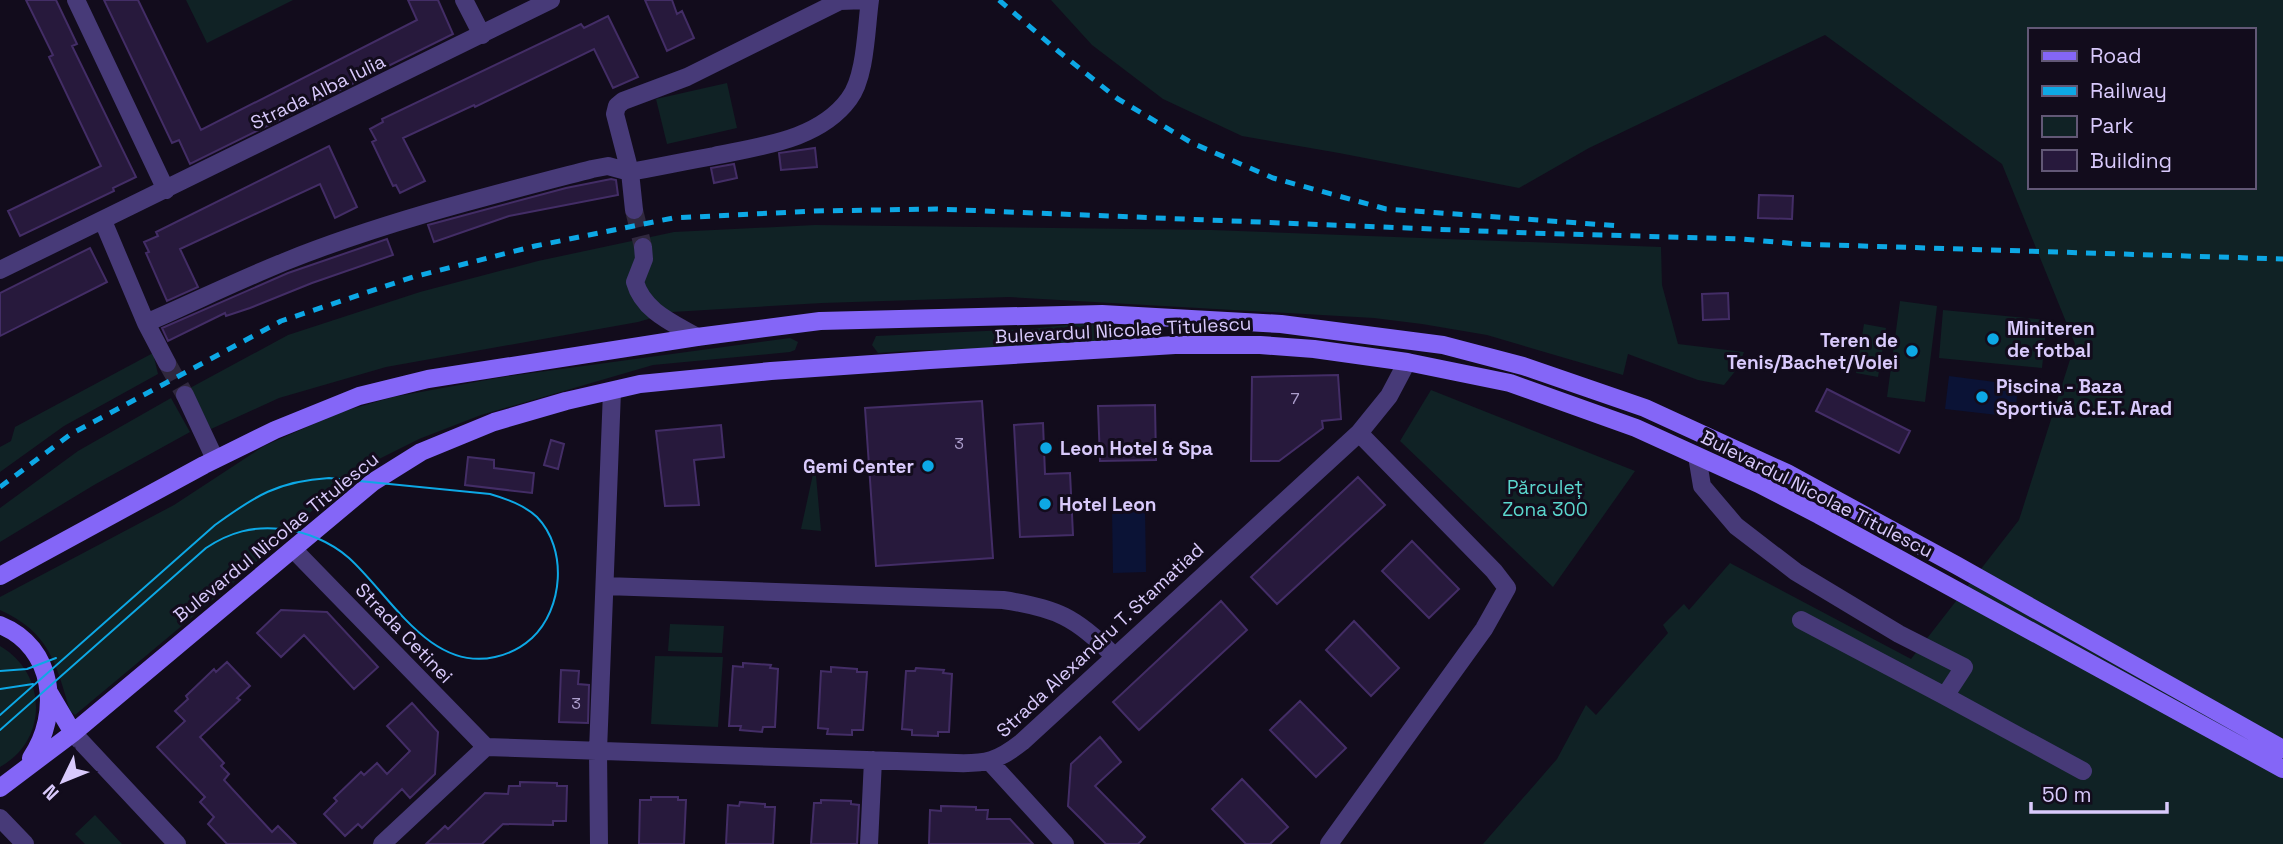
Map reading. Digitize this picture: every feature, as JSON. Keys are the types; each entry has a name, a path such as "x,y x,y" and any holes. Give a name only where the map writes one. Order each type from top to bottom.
{"main road":[{"name":"Bulevardul Nicolae Titulescu","path":"0,576 215,459 331,406 387,388 697,337 820,321 1102,314 1281,324 1443,345 1523,366 1645,408 1787,473 2283,749"},
{"name":"Bulevardul Nicolae Titulescu","path":"8,780 73,733 373,482 421,452 494,422 612,391 662,381 771,371 1175,345 1304,348 1408,362 1510,383 1636,428 1759,484 2283,769"},
{"path":"0,625 14,632 34,650 42,664 48,692 48,721 43,738 8,780"},
{"path":"48,692 73,733"}],"street":[{"path":"76,0 166,190"},
{"path":"464,0 482,35"},
{"name":"Strada Alba Iulia","path":"0,270 551,0"},
{"path":"146,323 284,262 373,230 462,203 592,169 608,166 630,172 774,144 805,133 829,119 850,98 859,76 868,0 840,1 687,78 623,101 617,106 615,114 630,172 634,210"},
{"path":"103,221 146,323 167,363"},
{"path":"643,247 645,259 635,282 643,301 655,312 697,337"},
{"name":"Strada Alexandru T. Stamatiad","path":"486,747 873,761 976,764 990,762 1022,742 1359,433 1389,396 1408,362"},
{"path":"599,844 598,751 612,391"},
{"path":"185,396 215,459"},
{"path":"1329,844 1484,629 1507,588 1494,571 1359,433"},
{"path":"1698,456 1702,486 1736,526 1796,572 1899,634 1964,667 1945,696"},
{"name":"Strada Cetinei","path":"293,549 486,747"},
{"path":"605,586 1003,600 1036,605 1061,613 1077,622 1114,656"},
{"path":"1801,620 2083,771"},
{"path":"73,733 177,844"},
{"path":"382,844 486,747"},
{"path":"869,844 873,761"},
{"path":"990,762 1065,844"},
{"path":"0,818 25,844"}],"green space":[{"path":"186,0 293,0 207,43"},
{"path":"1051,0 2283,0 2283,844 1483,844 1557,759 1586,705 1596,715 1668,633 1663,625 1684,604 1689,610 1730,563 1911,659 2019,520 2075,344 2002,164 1825,35 1589,148 1519,188 1242,136 1163,99 1092,45"},
{"path":"727,83 737,128 667,144 656,99"},
{"path":"815,225 1212,230 1661,247 1662,285 1678,344 1744,352 1737,369 1724,385 1698,380 1628,354 1623,375 1487,335 1374,318 1009,297 822,303 672,312 638,322 386,367 279,398 211,429 190,388 288,335 420,292 538,261 674,232"},
{"name":"Teren de Tenis/Bachet/Volei","path":"1900,301 1937,306 1925,402 1887,397"},
{"name":"Miniteren de fotbal","path":"1943,310 2047,320 2042,368 1939,358"},
{"path":"1074,324 1121,325 1127,331 1122,339 1113,341 993,350 878,353 872,345 876,336 1031,329"},
{"path":"1864,324 1886,328 1878,377 1856,373"},
{"path":"790,338 798,342 795,350 790,352 653,365 481,415 419,439 381,458 337,488 232,584 75,715 70,711 55,664 40,639 30,628 0,610 0,597 174,505 264,446 341,412 393,397 503,377"},
{"path":"153,353 158,374 64,426 0,472 0,447 11,441 15,427"},
{"name":"Părculeț Zona 300","path":"1431,390 1635,471 1553,587 1400,441"},
{"path":"171,398 190,432 94,485 0,542 0,508 78,451"},
{"path":"815,465 821,531 801,529"},
{"path":"670,624 724,626 722,653 668,651"},
{"path":"0,646 16,658 27,672 34,689 36,706 34,724 27,740 16,755 0,767"},
{"path":"655,656 723,657 718,727 651,724"},
{"path":"95,815 122,844 85,844 75,834"}],"water":[{"name":"Piscina - Baza Sportivă C.E.T. Arad","path":"1949,376 2018,385 2015,417 1945,409"},
{"path":"1145,508 1146,572 1113,573 1112,509"}],"building":[{"path":"26,0 56,0 77,44 72,46 136,177 113,188 114,191 20,236 8,211 101,166 49,57 53,55"},
{"path":"104,0 138,0 201,130 417,20 408,0 438,0 453,34 190,164 179,140 172,143"},
{"path":"645,0 672,0 677,14 682,11 694,38 667,51"},
{"path":"608,16 638,77 613,88 594,49 475,107 474,105 403,138 425,181 400,193 396,185 393,186 372,142 376,140 370,129 383,122 382,119 581,24 584,28"},
{"path":"329,146 357,207 335,218 320,184 180,249 198,287 167,301 146,253 149,252 144,242 158,236 156,232"},
{"path":"815,148 817,167 781,170 779,153"},
{"path":"734,164 737,178 714,183 711,168"},
{"path":"616,180 618,195 509,216 434,242 428,225 566,188"},
{"path":"1759,195 1793,196 1792,219 1758,218"},
{"path":"387,239 393,255 250,308 226,316 225,313 168,341 162,328 288,273"},
{"path":"90,248 107,282 0,336 0,293"},
{"path":"1728,293 1729,319 1703,320 1702,294"},
{"path":"1338,375 1341,419 1322,421 1323,428 1279,461 1251,461 1252,377"},
{"path":"1827,389 1910,431 1899,453 1816,411"},
{"name":"Gemi Center","path":"982,401 993,558 876,566 865,408"},
{"path":"1155,405 1156,460 1100,461 1098,406"},
{"name":"Hotel Leon","path":"1043,423 1045,474 1070,473 1073,535 1020,537 1014,425"},
{"path":"721,425 724,457 694,460 699,505 665,506 656,431"},
{"path":"551,440 564,444 558,469 544,465"},
{"path":"468,457 494,460 494,468 534,473 532,493 465,485"},
{"path":"1358,477 1385,505 1277,604 1251,577"},
{"path":"1412,541 1459,589 1429,618 1382,571"},
{"path":"1221,601 1247,630 1139,730 1113,702"},
{"path":"281,610 327,612 378,667 354,689 304,635 281,657 257,633"},
{"path":"1354,621 1399,668 1371,696 1326,650"},
{"path":"227,662 250,686 237,698 240,700 200,737 224,763 221,766 229,774 224,780 272,832 278,826 296,844 227,844 208,824 214,817 200,802 205,797 157,747 185,721 175,711 188,699 186,696 214,669 216,672"},
{"path":"743,663 771,665 770,668 778,669 775,727 763,727 762,732 740,730 741,726 729,726 733,666 743,667"},
{"path":"831,667 867,672 863,730 852,730 852,735 827,734 828,729 818,728 821,671 831,672"},
{"path":"916,668 944,670 943,673 952,674 949,732 938,732 938,736 912,735 912,730 902,729 906,671 915,671"},
{"path":"561,670 579,671 578,684 589,685 588,723 559,722"},
{"path":"1300,701 1346,748 1316,777 1270,730"},
{"path":"412,703 438,732 435,774 410,798 402,789 362,828 358,824 345,836 324,814 337,801 334,798 361,772 364,775 377,763 387,774 410,751 387,726"},
{"path":"1100,737 1121,762 1095,786 1145,837 1138,844 1106,844 1068,806 1071,764"},
{"path":"1242,779 1288,827 1270,844 1246,844 1212,809"},
{"path":"520,782 557,783 557,786 567,786 566,821 553,821 553,825 503,824 482,844 426,844 445,826 448,829 485,793 508,794 509,786 520,786"},
{"path":"651,797 678,797 678,800 686,800 684,844 639,844 640,800 651,800"},
{"path":"821,800 851,801 851,804 859,805 857,844 811,844 814,803 821,803"},
{"path":"740,802 775,807 773,844 726,844 728,805 739,806"},
{"path":"941,806 976,807 976,810 988,810 987,819 1010,819 1033,844 929,844 930,810 941,811"}],"tunnel":[{"path":"634,210 643,247"},
{"path":"167,363 185,395"}],"tram line":[{"path":"0,715 215,525 255,498 281,487 329,478 490,494 515,503 532,513 547,530 554,545 558,579 550,611 542,626 519,648 495,657 472,659 451,653 431,642 396,610 349,558 326,542 299,532 281,529 251,529 233,534 206,548 0,730"},
{"path":"0,671 27,669 56,658"},
{"path":"0,689 33,684"}],"railway":[{"path":"999,0 1118,99 1192,143 1273,178 1386,209 1620,226"},
{"path":"0,487 71,434 281,321 413,277 535,246 673,218 814,211 936,209 1742,239 1798,244 2283,259"}],"place":[{"name":"Miniteren de fotbal","path":"1993,339"},
{"name":"Teren de Tenis/Bachet/Volei","path":"1912,351"},
{"name":"Piscina - Baza Sportivă C.E.T. Arad","path":"1982,397"},
{"name":"Leon Hotel & Spa","path":"1046,448"},
{"name":"Gemi Center","path":"928,466"},
{"name":"Hotel Leon","path":"1045,504"}]}
